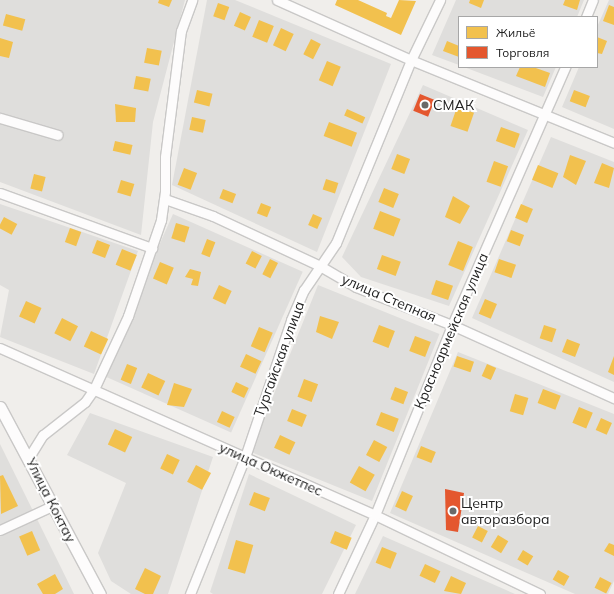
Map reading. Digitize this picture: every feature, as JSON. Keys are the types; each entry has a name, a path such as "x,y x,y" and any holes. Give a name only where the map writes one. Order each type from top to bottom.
{"street":[{"path":"29,458 43,435 85,402 94,389 128,316 152,248 165,199 165,157 181,31 192,0"},
{"path":"277,0 411,60 614,143"},
{"name":"Тургайская улица","path":"191,594 245,457 291,320 304,290 336,243 411,60 440,0"},
{"path":"586,16 593,0"},
{"name":"Красноармейская улица","path":"338,594 375,515 452,325 565,68"},
{"path":"0,118 58,135"},
{"path":"0,193 152,248"},
{"name":"улица Степная","path":"165,199 213,216 320,266 356,287 452,325 614,398"},
{"name":"улица Окжетпес","path":"0,348 375,515 540,594"},
{"name":"Улица Коктау","path":"0,407 29,458 100,594"},
{"path":"0,530 54,505"}],"shaded area":[{"path":"0,0 185,0 153,122 141,235 0,182"},
{"path":"207,0 235,0 391,64 317,252 172,185"},
{"path":"456,0 584,0 577,16 458,16 458,65 432,55"},
{"path":"609,0 614,0 614,129 562,107 579,68 598,68 598,25"},
{"path":"467,68 556,68 543,97"},
{"path":"423,85 528,130 449,306 361,277 342,257"},
{"path":"551,137 614,162 614,382 472,318"},
{"path":"0,204 138,251 94,374 0,337 9,290 0,285"},
{"path":"173,214 303,272 231,433 101,375"},
{"path":"318,285 439,334 372,501 251,452"},
{"path":"458,352 614,414 614,581 608,594 575,594 390,513"},
{"path":"90,413 213,457 168,594 131,594 111,581 98,553 126,483 67,455"},
{"path":"0,444 3,450 74,594 0,594"},
{"path":"249,474 356,525 322,594 213,594 210,592"},
{"path":"383,536 515,594 355,594"}],"building: Жильё":[{"path":"159,0 172,0 169,7 158,3"},
{"path":"337,0 358,0 387,13 386,16 391,18 399,0 416,1 401,35 335,5"},
{"path":"470,0 484,0 481,8 469,3"},
{"path":"565,0 580,0 577,10 563,5"},
{"path":"218,3 229,7 224,20 213,16"},
{"path":"609,5 614,7 614,25 603,21"},
{"path":"240,12 251,17 245,31 234,26"},
{"path":"6,14 25,19 22,31 3,26"},
{"path":"259,20 274,26 267,43 252,37"},
{"path":"281,28 294,34 286,51 273,45"},
{"path":"598,37 607,41 602,54 598,53"},
{"path":"0,38 13,42 9,58 0,56"},
{"path":"311,39 321,44 313,59 303,54"},
{"path":"447,41 458,46 458,57 443,51"},
{"path":"147,48 162,51 159,66 144,63"},
{"path":"327,61 341,67 333,86 319,80"},
{"path":"520,68 536,68 550,73 545,87 516,76"},
{"path":"136,76 151,79 148,92 134,89"},
{"path":"197,90 213,94 209,106 194,103"},
{"path":"574,90 590,96 586,107 570,101"},
{"path":"115,104 136,108 135,122 116,122"},
{"path":"457,107 474,113 468,132 450,126"},
{"path":"347,109 365,117 362,124 344,115"},
{"path":"192,117 206,120 203,133 189,130"},
{"path":"329,122 357,133 352,147 324,136"},
{"path":"501,127 520,134 515,148 496,141"},
{"path":"115,141 133,145 130,155 113,151"},
{"path":"397,154 410,159 404,174 391,169"},
{"path":"570,155 586,161 576,185 563,177"},
{"path":"494,161 508,166 501,187 486,182"},
{"path":"602,163 614,168 609,188 594,183"},
{"path":"538,165 558,173 552,188 532,180"},
{"path":"184,168 197,173 191,190 178,185"},
{"path":"34,174 46,177 42,191 30,189"},
{"path":"326,179 338,183 335,193 323,189"},
{"path":"121,180 134,184 131,197 117,192"},
{"path":"384,188 399,194 393,208 378,202"},
{"path":"223,189 236,194 232,203 219,198"},
{"path":"453,196 470,206 460,224 445,217"},
{"path":"261,203 271,207 267,217 257,213"},
{"path":"521,204 533,209 527,223 515,218"},
{"path":"380,211 401,219 394,237 373,229"},
{"path":"313,214 322,218 317,229 308,225"},
{"path":"4,217 17,224 12,235 0,228 0,225"},
{"path":"176,223 189,227 185,242 171,238"},
{"path":"70,228 81,232 76,246 65,242"},
{"path":"511,230 524,235 520,246 507,241"},
{"path":"207,239 215,242 210,257 201,254"},
{"path":"97,240 110,245 105,258 92,253"},
{"path":"458,241 473,247 463,271 448,265"},
{"path":"122,249 137,255 130,271 116,265"},
{"path":"252,251 262,256 255,268 246,263"},
{"path":"382,255 401,262 396,276 377,269"},
{"path":"270,259 278,263 270,278 262,274"},
{"path":"499,259 516,265 511,278 494,272"},
{"path":"160,262 174,268 167,284 153,279"},
{"path":"190,269 201,272 198,286 191,285 193,279 185,277"},
{"path":"436,280 453,286 448,300 431,294"},
{"path":"219,285 232,291 225,305 213,299"},
{"path":"485,299 497,304 491,319 479,314"},
{"path":"26,301 42,308 35,323 19,317"},
{"path":"320,316 339,322 332,339 316,332"},
{"path":"62,318 78,326 70,341 54,333"},
{"path":"379,325 395,331 388,348 373,342"},
{"path":"544,325 556,329 552,342 540,338"},
{"path":"259,327 273,333 265,352 251,346"},
{"path":"91,331 108,339 101,354 84,346"},
{"path":"415,336 431,342 425,357 409,351"},
{"path":"567,339 580,344 575,357 562,352"},
{"path":"246,354 261,361 255,374 240,367"},
{"path":"457,356 474,362 470,372 453,366"},
{"path":"614,356 614,375 608,372"},
{"path":"127,364 137,368 131,384 121,380"},
{"path":"487,364 496,368 491,380 482,376"},
{"path":"148,373 165,381 158,396 141,388"},
{"path":"304,379 318,384 312,402 298,397"},
{"path":"236,382 249,388 244,398 231,392"},
{"path":"174,383 192,389 184,407 167,405"},
{"path":"395,387 408,392 403,404 390,399"},
{"path":"543,389 561,396 555,410 538,403"},
{"path":"515,394 528,398 523,415 510,411"},
{"path":"579,407 593,413 586,429 572,423"},
{"path":"292,409 307,415 302,427 287,421"},
{"path":"222,411 235,417 230,428 217,422"},
{"path":"381,412 399,419 394,432 376,425"},
{"path":"601,418 612,423 607,435 596,430"},
{"path":"115,429 132,437 125,452 108,444"},
{"path":"280,435 295,442 289,455 274,448"},
{"path":"374,440 387,447 379,462 366,455"},
{"path":"421,446 436,452 431,463 417,457"},
{"path":"167,454 180,460 173,474 160,469"},
{"path":"196,465 211,473 202,490 187,482"},
{"path":"359,466 375,475 366,491 350,483"},
{"path":"3,475 18,506 1,514 0,476"},
{"path":"402,491 413,496 406,511 395,507"},
{"path":"254,492 270,498 265,511 249,505"},
{"path":"478,526 488,531 482,543 472,538"},
{"path":"32,531 40,550 27,556 19,536"},
{"path":"335,531 352,538 347,550 330,543"},
{"path":"498,535 508,541 501,553 491,547"},
{"path":"236,540 253,545 245,574 228,569"},
{"path":"609,543 614,545 614,556 604,551"},
{"path":"382,547 397,553 390,569 376,563"},
{"path":"523,550 533,556 528,566 517,559"},
{"path":"425,564 440,571 435,583 420,576"},
{"path":"145,568 161,576 153,594 145,594 135,589"},
{"path":"558,570 569,576 564,586 553,580"},
{"path":"55,574 63,589 55,594 43,594 37,584"},
{"path":"451,576 466,583 461,594 444,591"},
{"path":"600,577 612,583 606,594 595,588"}],"building: Торговля":[{"name":"СМАК","path":"420,94 435,100 428,117 413,111"},
{"name":"Центр авторазбора","path":"445,489 464,493 458,532 446,530"}],"place":[{"name":"СМАК","path":"425,105"},
{"name":"Центр авторазбора","path":"453,511"}]}
